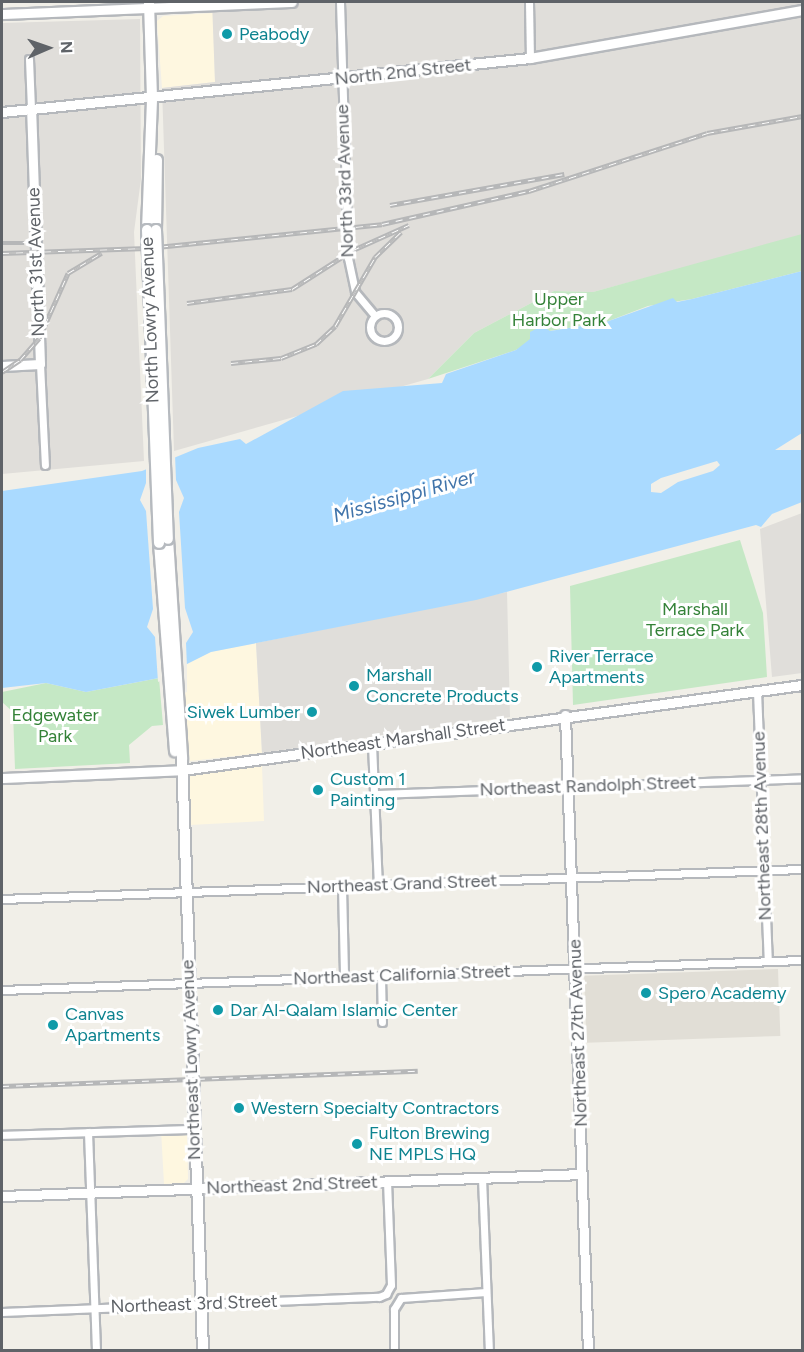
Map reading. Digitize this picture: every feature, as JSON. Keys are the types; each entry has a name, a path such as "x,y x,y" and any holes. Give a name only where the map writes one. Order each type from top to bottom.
{"main road":[{"name":"North Lowry Avenue","path":"149,5 152,98 151,230 164,541"},
{"name":"Northeast Lowry Avenue","path":"164,541 174,693 182,770 203,1350"}],"street":[{"path":"2,14 149,5 292,2"},
{"name":"North 33rd Avenue","path":"340,2 348,258 355,292 375,316"},
{"path":"529,2 530,58"},
{"name":"North 2nd Street","path":"2,112 530,58 802,10"},
{"name":"North 31st Avenue","path":"29,59 45,465"},
{"path":"387,313 394,318 396,331 391,338 374,337 370,328 375,316 387,313"},
{"path":"2,366 40,364"},
{"name":"Northeast Marshall Street","path":"2,778 182,770 565,715 802,685"},
{"name":"Northeast 28th Avenue","path":"757,691 768,961"},
{"name":"Northeast 27th Avenue","path":"565,715 573,878 588,1350"},
{"path":"372,744 378,885"},
{"name":"Northeast Randolph Street","path":"374,794 802,778"},
{"name":"Northeast Grand Street","path":"2,899 802,869"},
{"path":"342,886 344,977"},
{"name":"Northeast California Street","path":"2,990 802,960"},
{"path":"381,976 382,1022"},
{"path":"2,1135 194,1129"},
{"path":"88,1132 96,1350"},
{"name":"Northeast 2nd Street","path":"2,1196 582,1174"},
{"path":"482,1178 489,1350"},
{"name":"Northeast 3rd Street","path":"2,1312 201,1305 386,1294 391,1285 387,1182"},
{"path":"394,1350 393,1316 397,1302 407,1296 486,1292"}],"shaded area":[{"path":"212,2 802,2 802,236 593,292 554,291 474,333 428,379 174,451 162,88 215,82"},
{"path":"213,13 215,82 162,88 157,21 163,16"},
{"path":"140,19 141,179 134,232 144,461 2,474 2,23"},
{"path":"802,513 802,673 772,677 760,529"},
{"path":"507,592 510,717 262,753 256,643"},
{"path":"256,643 262,753 190,761 182,694 187,692 187,664 210,652"},
{"path":"262,766 264,821 190,825 189,776"},
{"path":"778,969 780,1036 586,1043 584,976"},
{"path":"187,1129 188,1179 184,1183 164,1184 161,1130"}],"green space":[{"name":"Upper Harbor Park","path":"802,234 802,271 692,299 648,306 606,322 549,331 516,350 428,379 474,333 554,291 593,292"},
{"name":"Marshall Terrace Park","path":"740,540 763,613 767,677 573,705 570,586"},
{"name":"Edgewater Park","path":"159,678 163,725 152,726 129,745 130,763 15,769 13,712 2,702 2,692 46,683 86,692"}],"water":[{"name":"Mississippi River","path":"802,271 802,433 775,450 802,450 802,502 772,514 761,527 756,525 476,600 211,652 159,678 86,692 46,683 2,688 2,491 142,471 198,448 240,439 246,444 343,391 442,383 446,374 516,350 530,339 530,332 542,326 550,331 606,322 673,298 677,302","holes":["717,461 720,465 713,471 678,482 661,493 651,492 651,484 661,478"]}],"pier":[{"path":"175,454 176,480 184,498 179,512 185,608 193,632 186,643 187,667 158,682 155,637 147,627 153,609 146,511 140,500 146,483 146,467"}],"railway":[{"path":"2,253 147,248 382,224 529,191 707,133 802,116"},
{"path":"390,205 564,174"},
{"path":"187,303 292,289 353,250 409,225"},
{"path":"231,363 281,358 316,344 335,326 375,257 401,232"},
{"path":"2,243 24,243"},
{"path":"2,372 20,360 39,338 68,273 101,253"},
{"path":"2,1086 418,1071"}],"place":[{"name":"Peabody","path":"227,34"},
{"name":"River Terrace Apartments","path":"537,667"},
{"name":"Marshall Concrete Products","path":"354,686"},
{"name":"Siwek Lumber","path":"312,712"},
{"name":"Custom 1 Painting","path":"318,790"},
{"name":"Spero Academy","path":"646,993"},
{"name":"Dar Al-Qalam Islamic Center","path":"218,1010"},
{"name":"Canvas Apartments","path":"53,1025"},
{"name":"Western Specialty Contractors","path":"239,1108"},
{"name":"Fulton Brewing NE MPLS HQ","path":"357,1144"}]}
